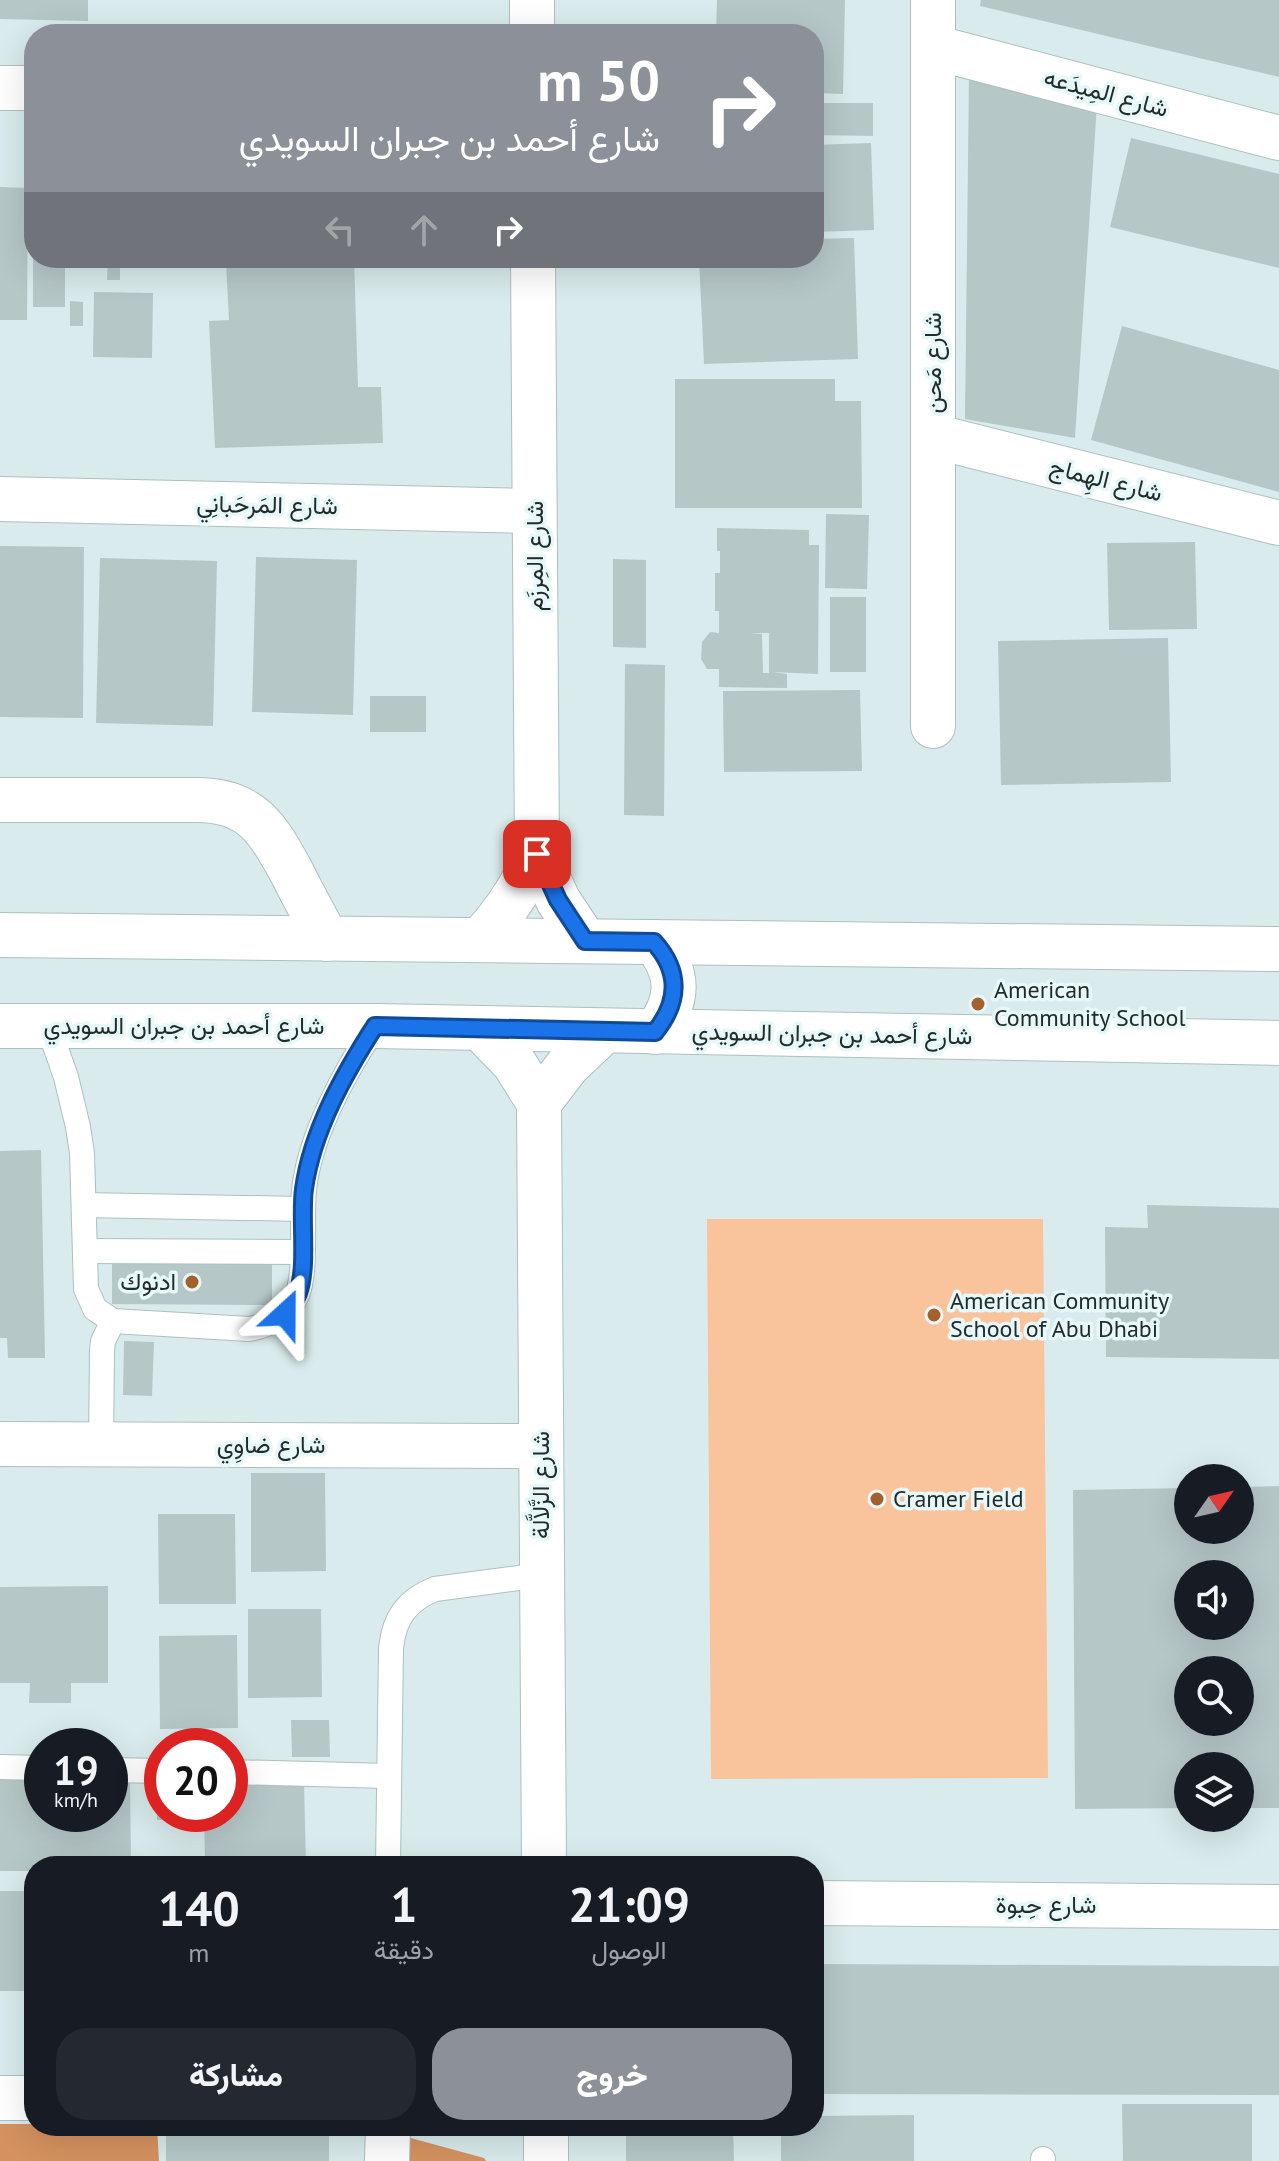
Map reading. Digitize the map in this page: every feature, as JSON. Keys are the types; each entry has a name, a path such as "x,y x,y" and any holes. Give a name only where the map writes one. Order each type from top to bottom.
{"street":[{"path":"532,0 532,24"},
{"name":"شارع مَحن","path":"933,0 933,726"},
{"name":"شارع المِيدَعه","path":"933,47 1279,138"},
{"path":"0,88 24,88"},
{"name":"شارع المِرزَم","path":"533,268 537,854 558,900 585,941"},
{"name":"شارع الهِماج","path":"933,436 1279,523"},
{"name":"شارع المَرحَبانِي","path":"0,499 534,511"},
{"path":"0,800 213,800 229,803 245,810 270,833 327,939"},
{"name":"شارع المِرزَم","path":"480,940 513,900 537,854"},
{"path":"0,935 1279,949"},
{"path":"654,942 665,955 674,987 666,1019 655,1032"},
{"name":"شارع أحمد بن جبران السويدي","path":"0,1026 375,1026 1279,1043"},
{"path":"480,1028 514,1063 539,1103 568,1065 604,1031"},
{"name":"شارع الزَّلاَّلة","path":"539,1103 544,1856"},
{"name":"شارع ضاوِي","path":"0,1444 541,1446"},
{"name":"شارع حِبوة","path":"824,1903 1279,1907"},
{"path":"0,2098 24,2098"},
{"path":"387,2161 388,2136"},
{"path":"546,2136 546,2161"}],"lane":[{"path":"48,1026 66,1077 82,1153 86,1289 89,1300 95,1309 113,1321 249,1329 262,1327 285,1314 298,1291 304,1188 313,1152 340,1083 375,1026"},
{"path":"84,1205 303,1209"},
{"path":"85,1251 302,1252"},
{"path":"101,1445 102,1351 103,1341 113,1321"},
{"path":"388,1856 393,1633 398,1618 407,1605 435,1589 542,1575"},
{"path":"0,1767 24,1768"},
{"path":"248,1772 389,1776"}],"shaded area":[{"name":"Cramer Field","path":"707,1219 1043,1219 1048,1778 711,1779"},
{"path":"0,2124 24,2124 24,2136 158,2136 159,2161 0,2161"},
{"path":"407,2137 484,2158 486,2161 407,2161"}],"building":[{"path":"0,0 88,0 88,21 0,19"},
{"path":"717,0 845,0 843,94 824,93 824,24 716,24"},
{"path":"981,0 1279,0 1279,77 980,6"},
{"path":"969,75 1097,104 1075,438 965,419"},
{"path":"824,103 873,103 873,136 824,135"},
{"path":"1131,138 1279,174 1279,268 1110,227"},
{"path":"871,143 874,230 824,232 824,145"},
{"path":"0,187 24,188 27,320 0,320"},
{"path":"854,238 858,359 704,364 699,268 824,268 824,239"},
{"path":"33,268 65,268 65,307 33,307"},
{"path":"108,268 120,268 120,280 107,280"},
{"path":"226,268 354,268 358,387 381,387 383,443 215,448 209,321 229,320"},
{"path":"94,292 153,293 152,358 93,357"},
{"path":"70,301 83,302 83,326 70,326"},
{"path":"1122,326 1279,370 1279,492 1091,440"},
{"path":"675,379 835,379 835,401 861,401 862,508 675,508"},
{"path":"826,514 869,515 867,589 825,588"},
{"path":"717,528 809,530 809,545 819,545 818,674 772,672 787,674 787,688 719,687 719,669 707,669 701,659 702,642 710,632 719,633 719,611 715,611 715,573 720,573 720,551 717,551","holes":["750,633 769,633 769,673 763,673 762,634"]},
{"path":"1195,542 1197,629 1109,630 1107,543"},
{"path":"0,546 84,547 83,718 0,717"},
{"path":"256,557 357,560 353,715 252,712"},
{"path":"100,558 217,561 213,726 96,723"},
{"path":"613,559 646,560 646,648 613,647"},
{"path":"830,597 866,597 866,672 830,672"},
{"path":"1168,638 1171,782 1001,785 998,641"},
{"path":"625,664 665,665 664,816 624,815"},
{"path":"860,690 862,771 724,772 723,691"},
{"path":"370,696 426,696 426,732 370,732"},
{"path":"41,1150 45,1358 8,1358 7,1338 0,1338 0,1151"},
{"path":"1147,1205 1279,1208 1279,1359 1106,1357 1105,1227 1148,1228"},
{"name":"ادنوك","path":"112,1258 272,1259 272,1305 112,1304"},
{"path":"124,1341 154,1342 152,1396 123,1395"},
{"path":"251,1473 325,1473 326,1571 251,1572"},
{"path":"1279,1486 1279,1808 1254,1808 1254,1752 1174,1752 1174,1808 1075,1809 1073,1490 1174,1488 1174,1544 1254,1544 1254,1487"},
{"path":"158,1514 235,1514 236,1604 159,1604"},
{"path":"108,1586 108,1683 71,1683 71,1703 29,1703 30,1683 0,1683 0,1587"},
{"path":"248,1609 321,1609 322,1697 248,1698"},
{"path":"237,1635 238,1728 160,1728 159,1636"},
{"path":"291,1720 329,1720 330,1757 292,1757"},
{"path":"0,1778 24,1778 24,1832 128,1832 130,1778 131,1856 24,1856 24,1871 0,1871"},
{"path":"304,1783 306,1856 205,1856 204,1832 248,1832 248,1784"},
{"path":"0,1891 24,1891 24,1991 0,1991"},
{"path":"824,1964 1279,1966 1279,2095 824,2094"},
{"path":"1122,2104 1252,2104 1252,2161 1123,2161"},
{"path":"914,2115 914,2161 781,2161 781,2136 824,2136 824,2116"},
{"path":"166,2136 329,2136 329,2161 166,2161"},
{"path":"626,2136 733,2136 734,2161 626,2161"}],"place":[{"name":"American Community School","path":"978,1004"},
{"name":"ادنوك","path":"192,1282"},
{"name":"American Community School of Abu Dhabi","path":"934,1315"},
{"name":"Cramer Field","path":"877,1499"}],"route":[{"path":"285,1314 301,1279 304,1188 313,1152 340,1083 375,1026 655,1032 666,1019 674,987 665,955 654,942 585,941 558,900 537,854"}]}
